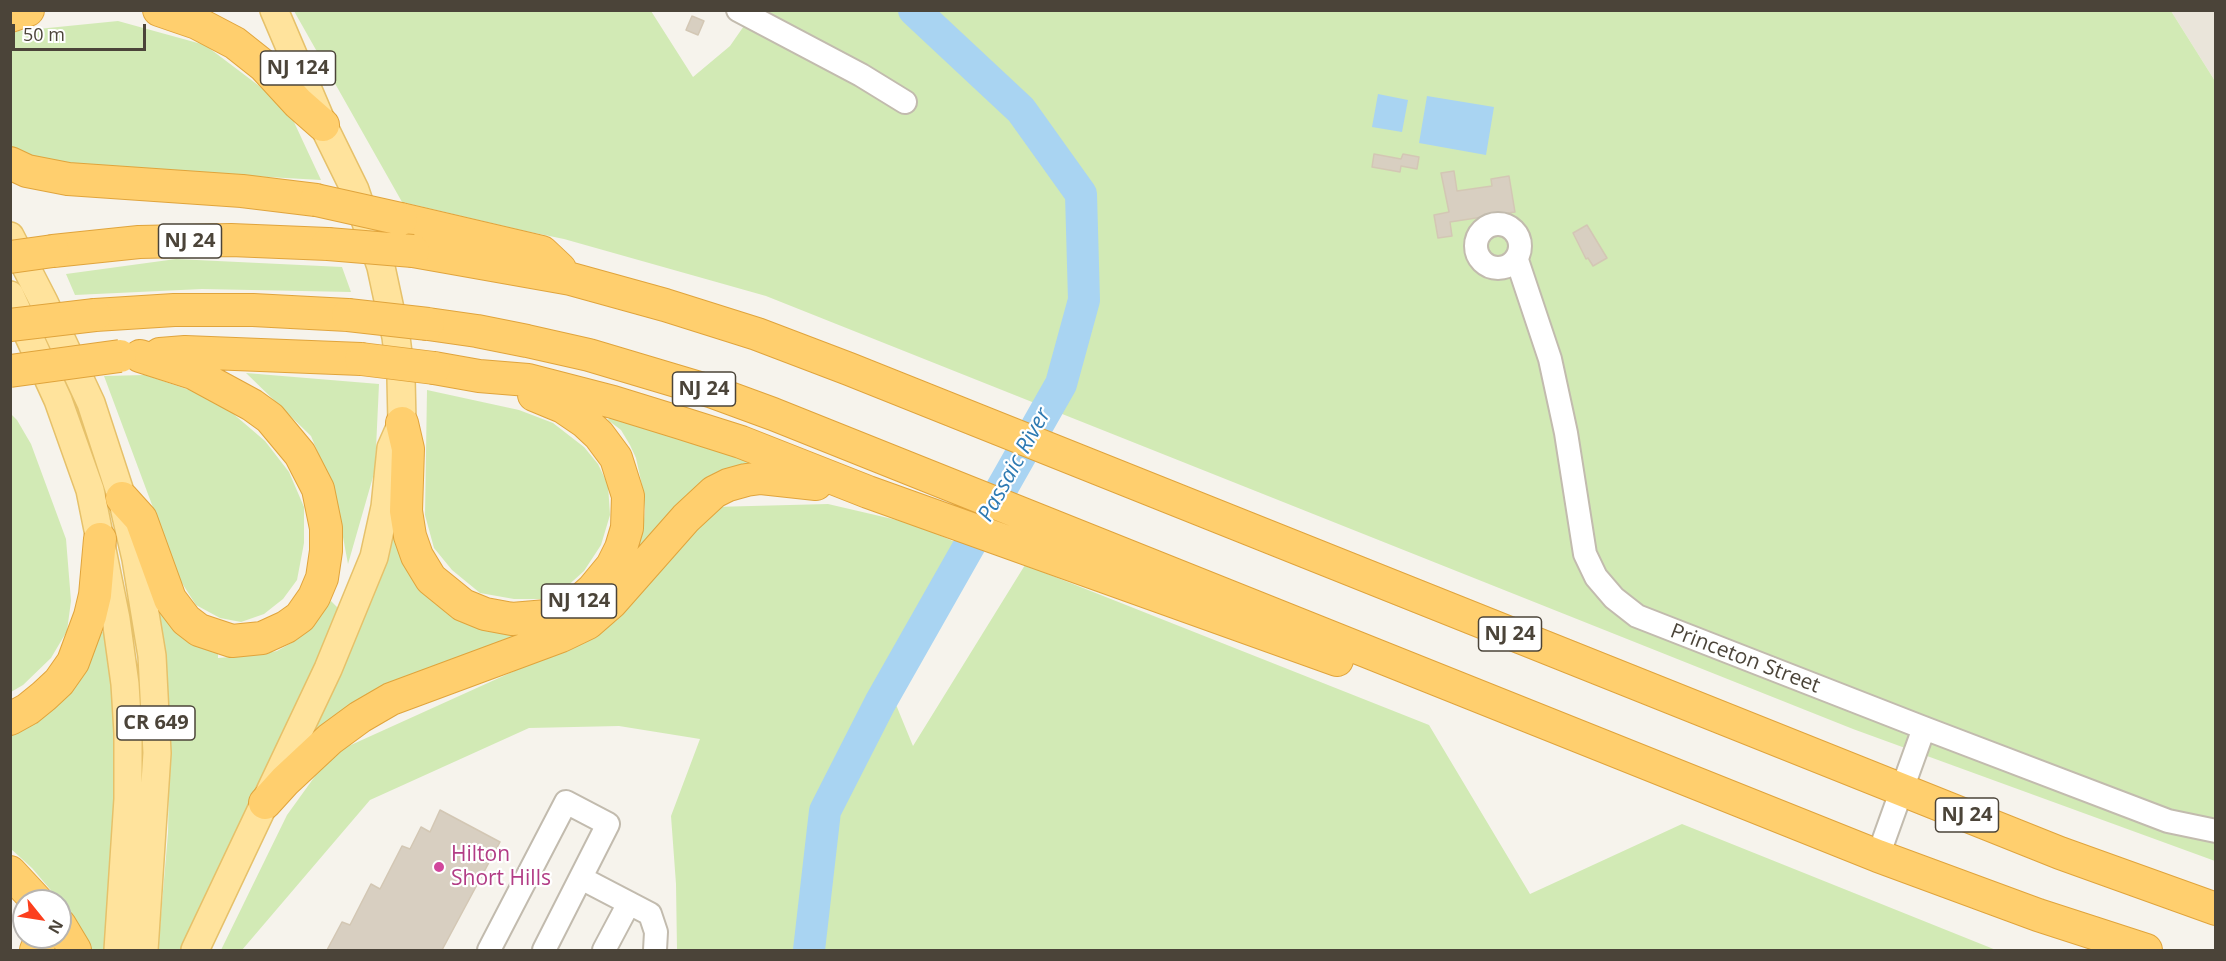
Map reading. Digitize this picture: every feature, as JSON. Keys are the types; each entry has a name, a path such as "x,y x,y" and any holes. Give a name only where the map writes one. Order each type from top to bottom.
{"highway":[{"path":"10,16 28,10"},
{"path":"159,10 197,23 235,43 264,66 298,104 323,125"},
{"path":"10,163 27,171 68,179 242,191 316,200 542,252 571,279"},
{"name":"NJ 24","path":"10,257 53,250 139,242 231,240 328,244 413,251 571,279 665,305 758,334 2060,853 2216,909"},
{"name":"NJ 24","path":"10,325 94,315 208,310 348,315 477,331 589,355 713,392 969,493 1030,533 1406,667 1878,856 2038,915 2146,951"},
{"name":"NJ 124","path":"10,371 130,356 185,352 314,355 434,368 479,376 563,407 599,435 618,464 628,496 625,538 612,566 582,599 547,616 505,618 485,614 463,605 431,579 417,556 410,536 406,511 408,449 402,423"},
{"path":"122,498 141,519 170,599 186,620 199,630 232,641 262,638 286,627 300,617 314,597 322,578 327,551 326,528 318,489 300,454 270,418 252,405 194,373 130,356"},
{"path":"479,376 528,380 613,402 741,442 868,492 956,523 1030,533"},
{"path":"266,803 285,781 330,739 360,717 383,704 469,669 561,636 588,623 611,603 693,511 714,492 746,480 776,479 868,492"},
{"path":"10,719 28,709 44,696 59,682 73,662 90,616 95,595 100,539"},
{"path":"10,872 26,889"}],"main road":[{"name":"NJ 124","path":"274,10 323,125 355,190 381,267 396,337 402,423"},
{"name":"CR 649","path":"10,236 44,302 90,403 122,498 147,617 156,721 156,785 144,951"},
{"name":"CR 649","path":"10,295 58,400 75,444 90,490 116,619 125,684 128,733 128,799 118,951"},
{"path":"195,951 328,669 374,557 385,507 391,448 402,423"}],"street":[{"path":"738,10 861,75 905,102"},
{"name":"Princeton Street","path":"1516,260 1550,359 1566,433 1585,554 1596,577 1608,591 1637,616 2168,821 2216,831"},
{"path":"1878,856 1924,728"},
{"path":"489,951 566,802 608,825 544,951"},
{"path":"581,878 650,914 656,932 655,951"},
{"path":"604,951 629,903"}],"shaded area":[{"path":"2171,11 2215,11 2215,81"}],"green space":[{"path":"755,10 2171,11 2215,81 2215,861 1853,729 766,296 564,239 402,202 294,11 651,11 693,77 730,46"},
{"path":"118,21 205,45 287,107 321,180 71,166 20,156 11,147 10,35 18,31"},
{"path":"176,259 342,267 351,292 202,289 75,295 66,274"},
{"path":"246,373 379,384 375,470 348,564 335,494 311,436"},
{"path":"145,375 216,399 265,441 289,472 304,507 304,543 297,580 283,599 264,614 241,622 220,618 196,605 180,580 104,376"},
{"path":"427,390 519,410 553,423 584,447 598,464 608,485 610,515 601,545 584,571 553,599 514,599 480,593 452,570 434,548 425,515"},
{"path":"11,414 31,444 66,539 71,601 67,631 51,658 23,685 11,692"},
{"path":"610,416 761,465 631,559 643,532 645,509 643,490 636,458 621,430 608,420"},
{"path":"828,504 914,524 955,542 885,678 913,746 1025,565 1429,725 1530,894 1682,824 1996,950 677,950 676,884 671,816 700,739 619,726 529,728 370,800 242,950 221,950 287,815 331,754 596,634 616,621 651,576 713,507"},
{"path":"393,527 403,554 520,632 518,639 314,733"},
{"path":"156,601 218,651 218,658 277,651 309,629 331,601 342,612 181,950 158,950 168,833 169,781 168,727"},
{"path":"100,632 106,632 112,663 116,757 115,832 105,950 85,950 72,925 72,889 50,889 32,868 11,849 10,731"}],"water":[{"path":"1378,94 1408,100 1402,132 1372,127"},
{"path":"1427,96 1494,107 1486,155 1419,143"}],"building":[{"path":"692,16 704,21 698,35 686,30"},
{"path":"1374,154 1401,159 1403,154 1419,157 1417,169 1401,166 1400,172 1372,167"},
{"path":"1454,171 1457,191 1492,186 1491,179 1509,176 1515,212 1450,222 1452,236 1438,238 1434,215 1449,212 1441,173"},
{"path":"1587,225 1607,258 1593,266 1588,258 1586,259 1573,233"},
{"name":"Hilton Short Hills","path":"440,810 500,842 442,950 327,950 342,922 350,925 371,884 380,889 402,846 410,849 421,827 430,832"}],"waterway":[{"name":"Passaic River","path":"809,950 825,811 880,703 1061,384 1084,300 1081,194 1021,110 914,10"}],"place":[{"name":"Hilton Short Hills","path":"439,867"}]}
